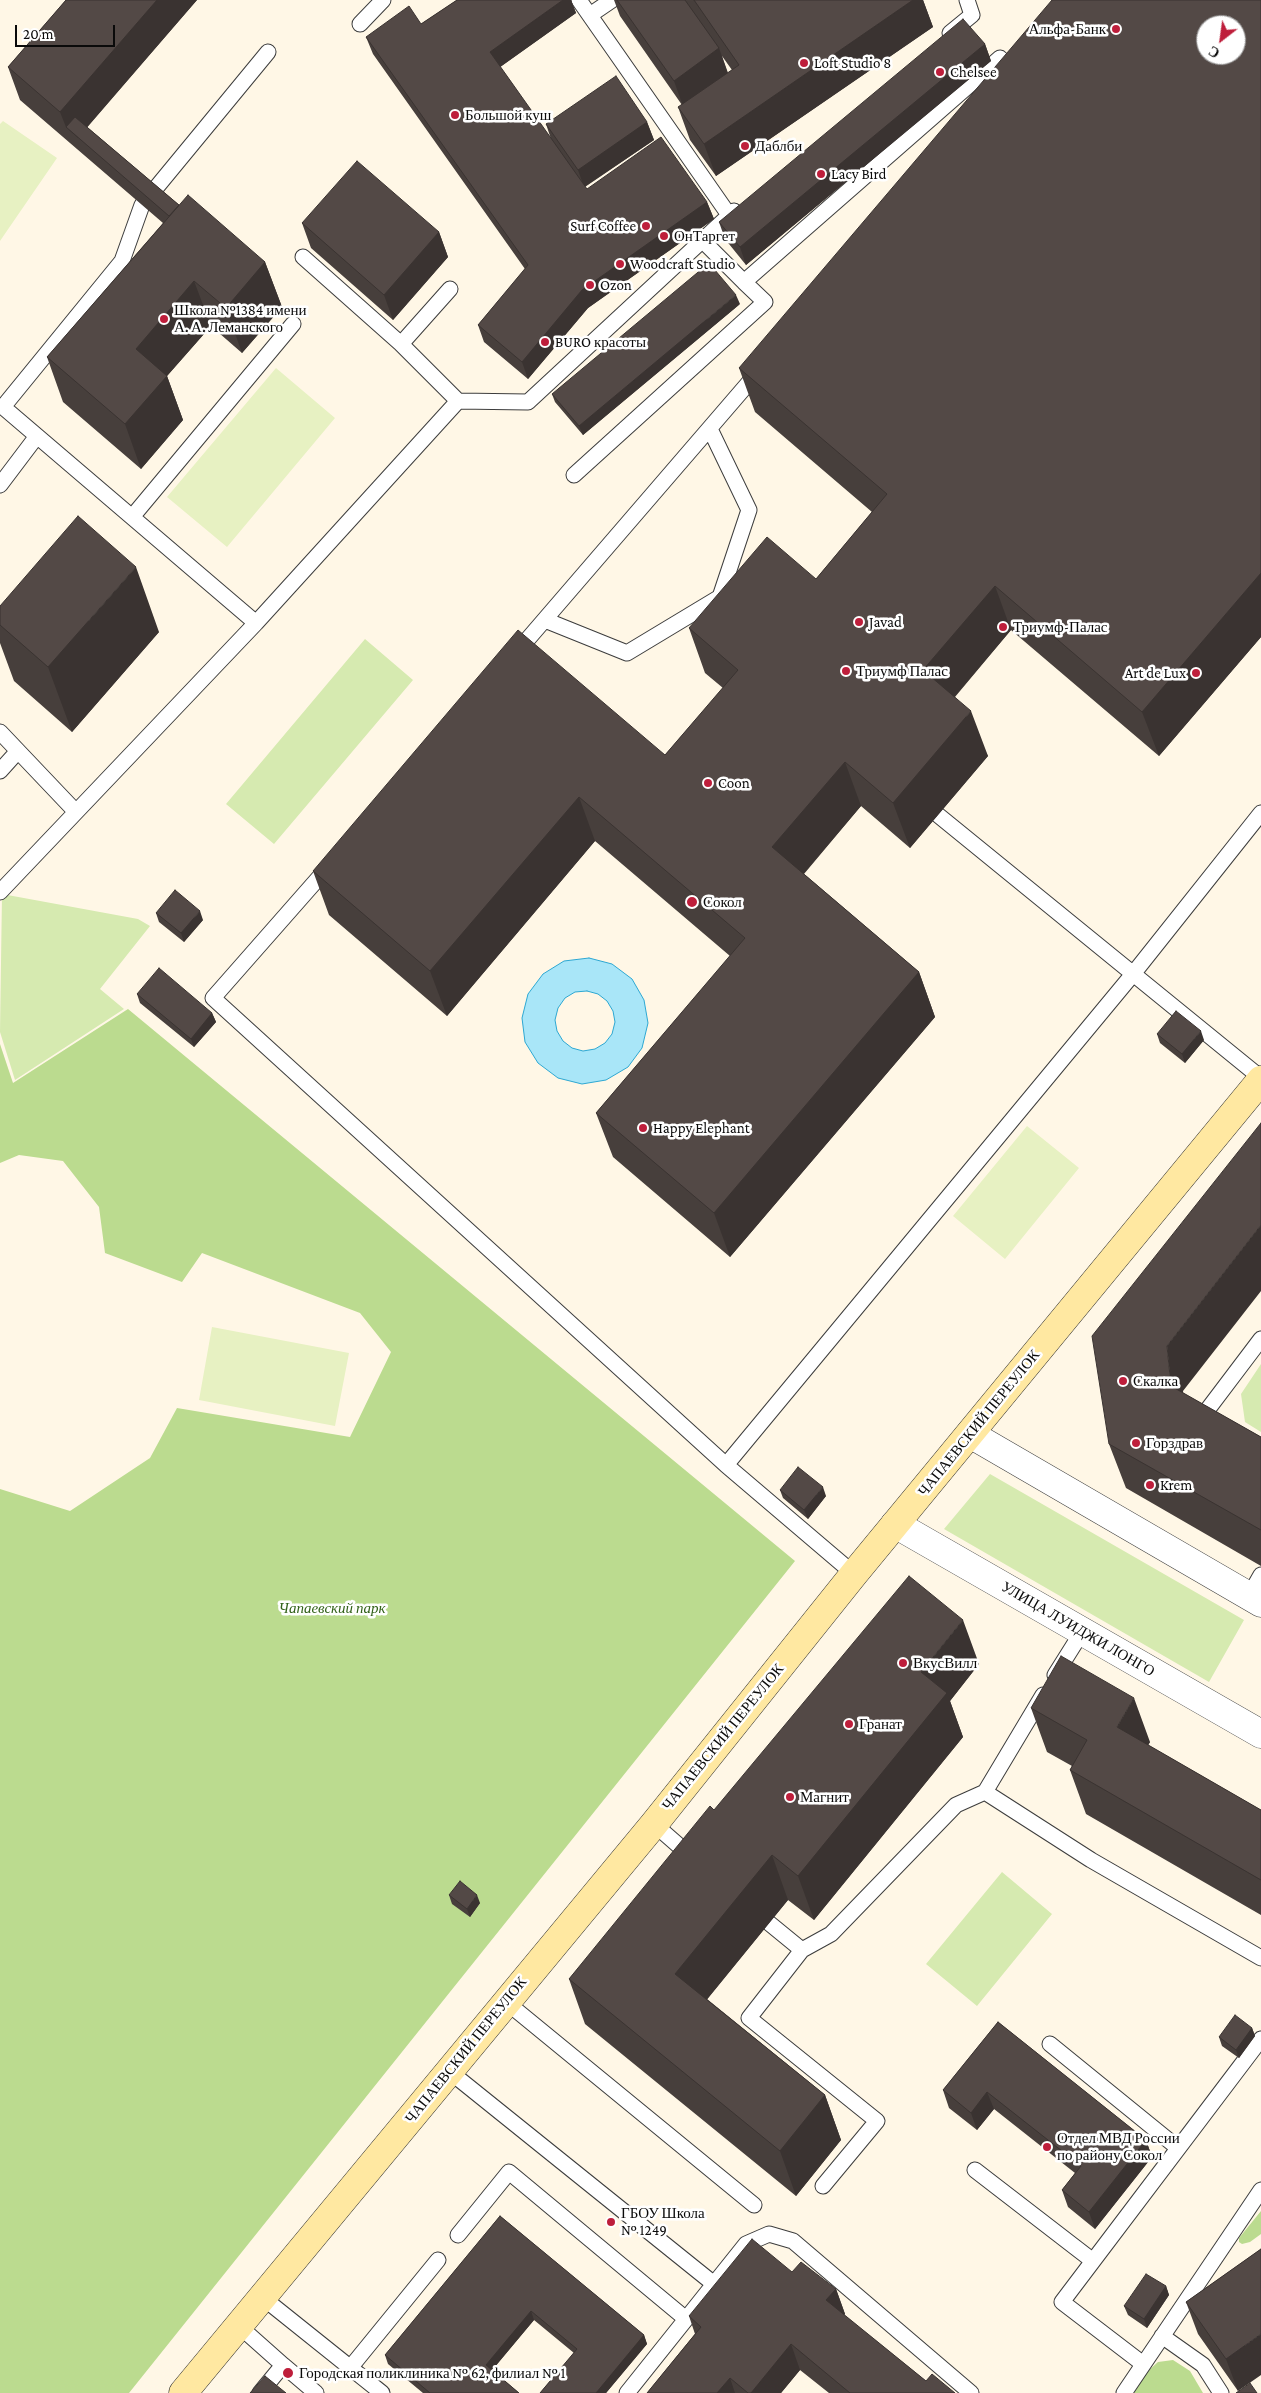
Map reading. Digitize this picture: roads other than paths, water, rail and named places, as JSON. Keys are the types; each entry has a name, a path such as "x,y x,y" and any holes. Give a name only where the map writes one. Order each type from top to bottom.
{"street":[{"name":"ЧАПАЕВСКИЙ ПЕРЕУЛОК","path":"183,2393 505,2001 654,1824 854,1574 1261,1079"},
{"path":"970,1434 1257,1592"},
{"name":"УЛИЦА ЛУИДЖИ ЛОНГО","path":"895,1524 1261,1734"}],"lane":[{"path":"360,24 384,0"},
{"path":"579,0 729,215"},
{"path":"590,15 612,0"},
{"path":"940,41 972,15 967,0"},
{"path":"256,623 3,407 122,260 147,199 268,52"},
{"path":"744,282 1000,58"},
{"path":"658,146 688,124"},
{"path":"303,257 401,344 458,401 528,402 744,203"},
{"path":"574,475 765,302 702,240"},
{"path":"401,344 450,289"},
{"path":"132,517 293,324"},
{"path":"506,664 768,361"},
{"path":"0,892 256,623 458,401"},
{"path":"545,620 628,653 720,597 749,510 710,429"},
{"path":"0,485 38,436"},
{"path":"0,732 76,812"},
{"path":"0,771 18,751"},
{"path":"726,1465 1133,974 1261,813"},
{"path":"938,815 1261,1079"},
{"path":"337,856 213,998 726,1465 854,1574"},
{"path":"1215,1430 1200,1421 1261,1339"},
{"path":"823,2186 877,2121 749,2018 802,1950 831,1934 956,1805 985,1792 1082,1632"},
{"path":"985,1792 1090,1860 1261,1958"},
{"path":"654,1824 705,1869"},
{"path":"768,1924 802,1950"},
{"path":"505,2001 754,2205"},
{"path":"1143,2364 1062,2302 1261,2039"},
{"path":"1050,2044 1178,2148"},
{"path":"449,2071 714,2284"},
{"path":"974,2170 1093,2261"},
{"path":"458,2235 509,2172 686,2319"},
{"path":"1124,2393 1261,2190"},
{"path":"627,2393 746,2244 769,2234 793,2241 971,2393"},
{"path":"350,2368 438,2260"},
{"path":"262,2296 382,2393"},
{"path":"238,2325 316,2393"},
{"path":"1162,2336 1203,2365 1221,2393"},
{"path":"260,2393 283,2365"}],"water":[{"path":"589,958 612,964 632,979 644,1000 648,1023 642,1048 628,1067 606,1080 582,1084 558,1078 538,1063 525,1042 522,1018 528,994 543,974 564,961","holes":["587,991 598,994 607,1001 613,1011 615,1022 612,1034 605,1043 595,1049 583,1051 572,1048 563,1041 557,1031 555,1020 558,1008 565,998 575,992"]}],"place":[{"name":"Альфа-Банк","path":"1116,29"},
{"name":"Loft Studio 8","path":"804,63"},
{"name":"Chelsee","path":"940,72"},
{"name":"Большой куш","path":"455,115"},
{"name":"Даблби","path":"745,146"},
{"name":"Lacy Bird","path":"821,174"},
{"name":"Surf Coffee","path":"646,226"},
{"name":"ОнТаргет","path":"664,236"},
{"name":"Woodcraft Studio","path":"620,264"},
{"name":"Ozon","path":"590,285"},
{"name":"Школа №1384 имени А. А. Леманского","path":"164,319"},
{"name":"BURO красоты","path":"545,342"},
{"name":"Javad","path":"859,622"},
{"name":"Триумф-Палас","path":"1003,627"},
{"name":"Триумф Палас","path":"846,671"},
{"name":"Art de Lux","path":"1196,673"},
{"name":"Coon","path":"708,783"},
{"name":"Сокол","path":"692,902"},
{"name":"Happy Elephant","path":"643,1128"},
{"name":"Скалка","path":"1123,1381"},
{"name":"Горздрав","path":"1136,1443"},
{"name":"Krem","path":"1150,1485"},
{"name":"ВкусВилл","path":"903,1663"},
{"name":"Гранат","path":"849,1724"},
{"name":"Магнит","path":"790,1797"},
{"name":"Отдел МВД России по району Сокол","path":"1047,2147"},
{"name":"ГБОУ Школа № 1249","path":"611,2222"},
{"name":"Городская поликлиника № 62, филиал № 1","path":"288,2373"}],"park label":[{"name":"Чапаевский парк","path":"332,1608"}]}
